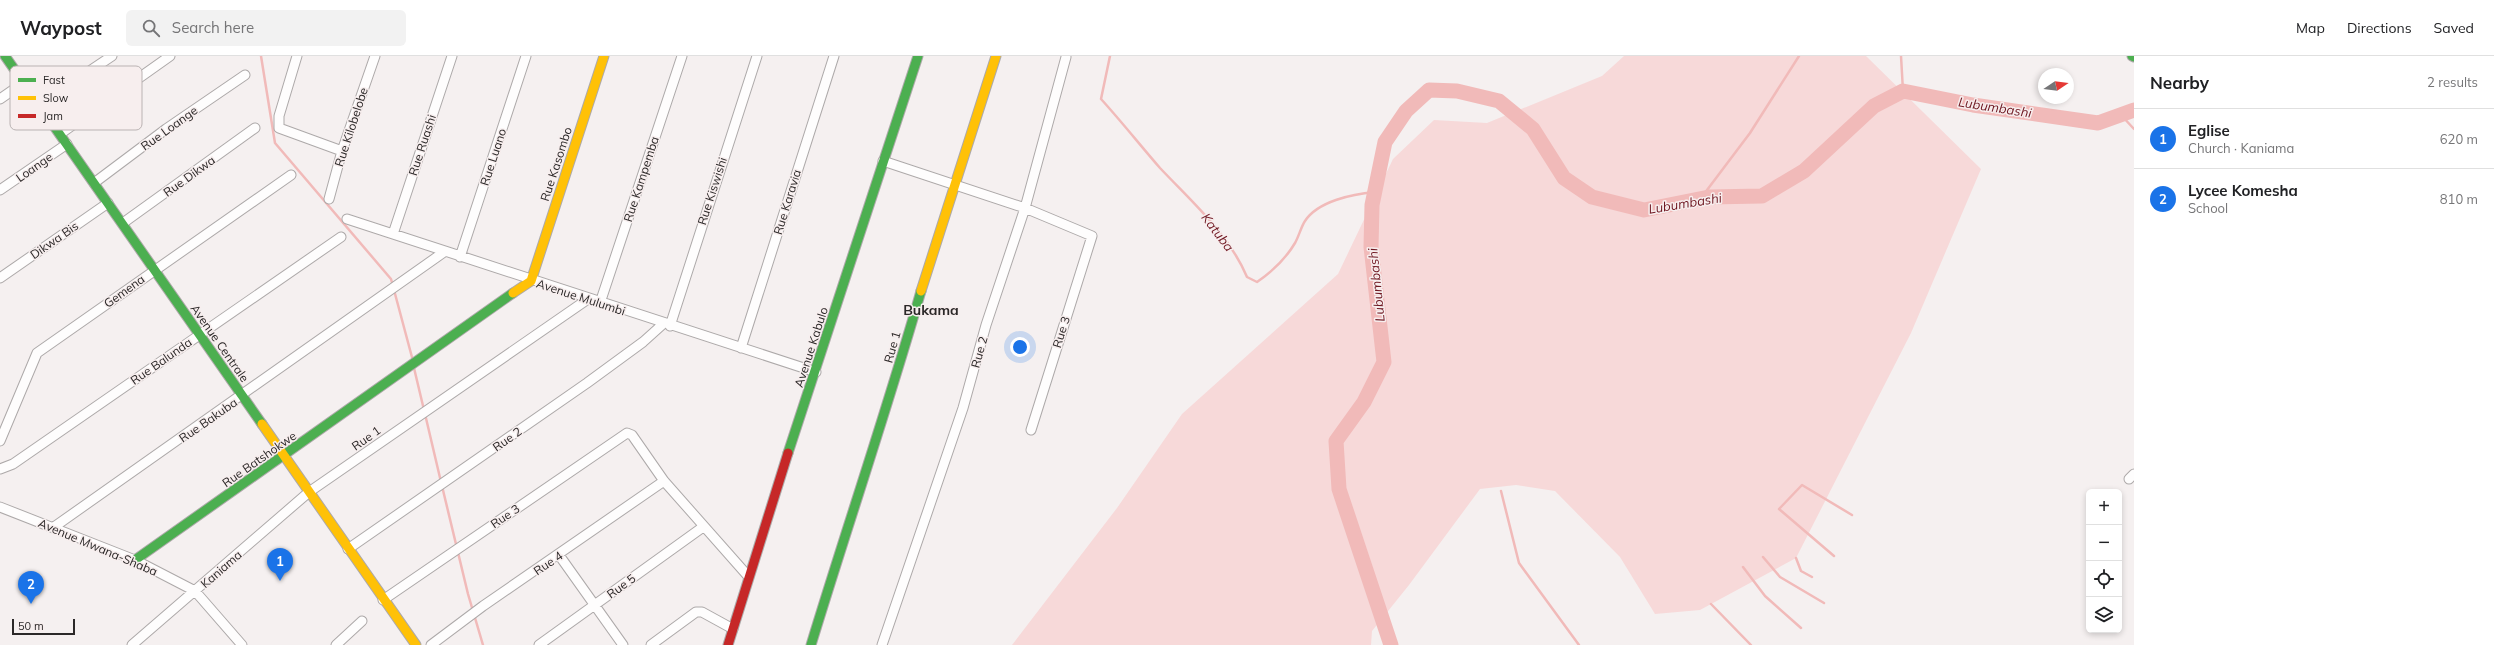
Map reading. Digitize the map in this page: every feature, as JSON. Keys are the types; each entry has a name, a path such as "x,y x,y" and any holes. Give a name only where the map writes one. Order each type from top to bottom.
{"street":[{"name":"Avenue Centrale","path":"5,56 12,66"},
{"path":"97,66 112,56"},
{"path":"142,76 170,56"},
{"name":"Rue Kilobelobe","path":"329,199 342,151 375,56"},
{"name":"Rue Ruashi","path":"393,234 452,56"},
{"name":"Rue Luano","path":"460,257 526,56"},
{"name":"Rue Kasombo","path":"531,281 604,56"},
{"name":"Rue Kampemba","path":"600,303 682,56"},
{"name":"Rue Kiswishi","path":"667,325 756,56"},
{"name":"Rue Karavia","path":"741,348 834,56"},
{"name":"Avenue Kabulo","path":"728,645 748,576 816,372 918,56"},
{"name":"Rue 1","path":"812,645 852,510 894,386 923,284 956,185 996,56"},
{"name":"Rue 2","path":"882,645 963,408 986,325 1025,208 1066,57"},
{"path":"295,58 279,116 279,128 342,151"},
{"name":"Rue Loange","path":"94,183 166,129 245,75"},
{"path":"0,100 10,93"},
{"name":"Rue Dikwa","path":"123,223 255,128"},
{"name":"Avenue Centrale","path":"57,130 383,600 416,645"},
{"path":"60,134 66,130"},
{"name":"Loange","path":"0,190 67,144"},
{"path":"883,161 1025,208"},
{"name":"Gemena","path":"0,441 37,353 154,269 291,175"},
{"name":"Dikwa Bis","path":"0,278 108,203"},
{"name":"Rue 3","path":"1025,208 1092,236 1031,430"},
{"name":"Avenue Mulumbi","path":"347,219 531,281 816,372"},
{"name":"Rue Balunda","path":"0,469 13,464 341,237"},
{"name":"Rue Bakuba","path":"54,527 243,396 444,252"},
{"name":"Rue Batshokwe","path":"135,560 531,281"},
{"name":"Rue 1","path":"309,492 588,299"},
{"name":"Rue 2","path":"348,549 587,383 667,325"},
{"name":"Rue 3","path":"383,600 627,433 632,435 664,481"},
{"path":"664,481 703,527 748,576"},
{"name":"Rue 4","path":"431,645 483,606 559,555 664,481"},
{"name":"Kaniama","path":"136,644 309,492"},
{"name":"Avenue Mwana-Shaba","path":"0,507 135,560 195,591"},
{"name":"Rue 5","path":"539,645 703,527"},
{"path":"559,555 623,645"},
{"path":"195,591 242,645"},
{"path":"651,645 696,612 702,612 733,629"},
{"path":"336,645 362,621"}],"shaded area":[{"path":"1624,56 1866,56 1981,169 1911,333 1796,558 1700,610 1655,614 1620,557 1555,491 1516,485 1480,489 1409,585 1372,631 1371,645 1012,645 1117,508 1182,414 1338,274 1393,159 1434,120 1487,123 1602,76"}],"waterway":[{"path":"261,56 275,143 391,279 393,286"},
{"name":"Katuba","path":"1110,56 1101,99 1160,168 1220,232 1230,246 1247,277 1257,282 1278,265 1295,243 1305,221 1318,208 1347,197 1375,192"},
{"path":"1701,198 1750,133 1799,56"},
{"path":"1901,56 1903,91"},
{"name":"Lubumbashi","path":"1391,645 1339,489 1336,441 1364,402 1384,362 1371,247 1372,205 1385,142 1406,111 1429,90 1457,91 1499,101 1533,129 1564,178 1592,197 1644,210 1709,197 1762,196 1804,171 1874,106 1903,91 1973,105 2098,123 2134,110"},
{"path":"2121,115 2134,129"},
{"path":"394,290 413,361"},
{"path":"414,368 424,410"},
{"path":"425,414 441,482"},
{"path":"1834,556 1779,509 1802,485 1852,515"},
{"path":"442,486 468,594 483,645"},
{"path":"1501,491 1519,563 1579,645"},
{"path":"1763,557 1780,577 1824,603"},
{"path":"1796,558 1801,571 1812,577"},
{"path":"1743,567 1765,596 1801,628"},
{"path":"1711,604 1751,645"}],"traffic: fast":[{"path":"5,56 12,66"},
{"path":"788,453 918,56"},
{"path":"57,130 262,424"},
{"path":"811,645 895,380 921,291"},
{"path":"135,560 513,293"}],"traffic: slow":[{"path":"513,293 531,281 604,56"},
{"path":"921,291 996,56"},
{"path":"262,424 416,645"}],"traffic: jam":[{"path":"728,645 788,453"}],"place":[{"name":"Eglise","path":"280,581"},
{"name":"Lycee Komesha","path":"31,604"}],"district":[{"name":"Bukama","path":"931,310"}]}
